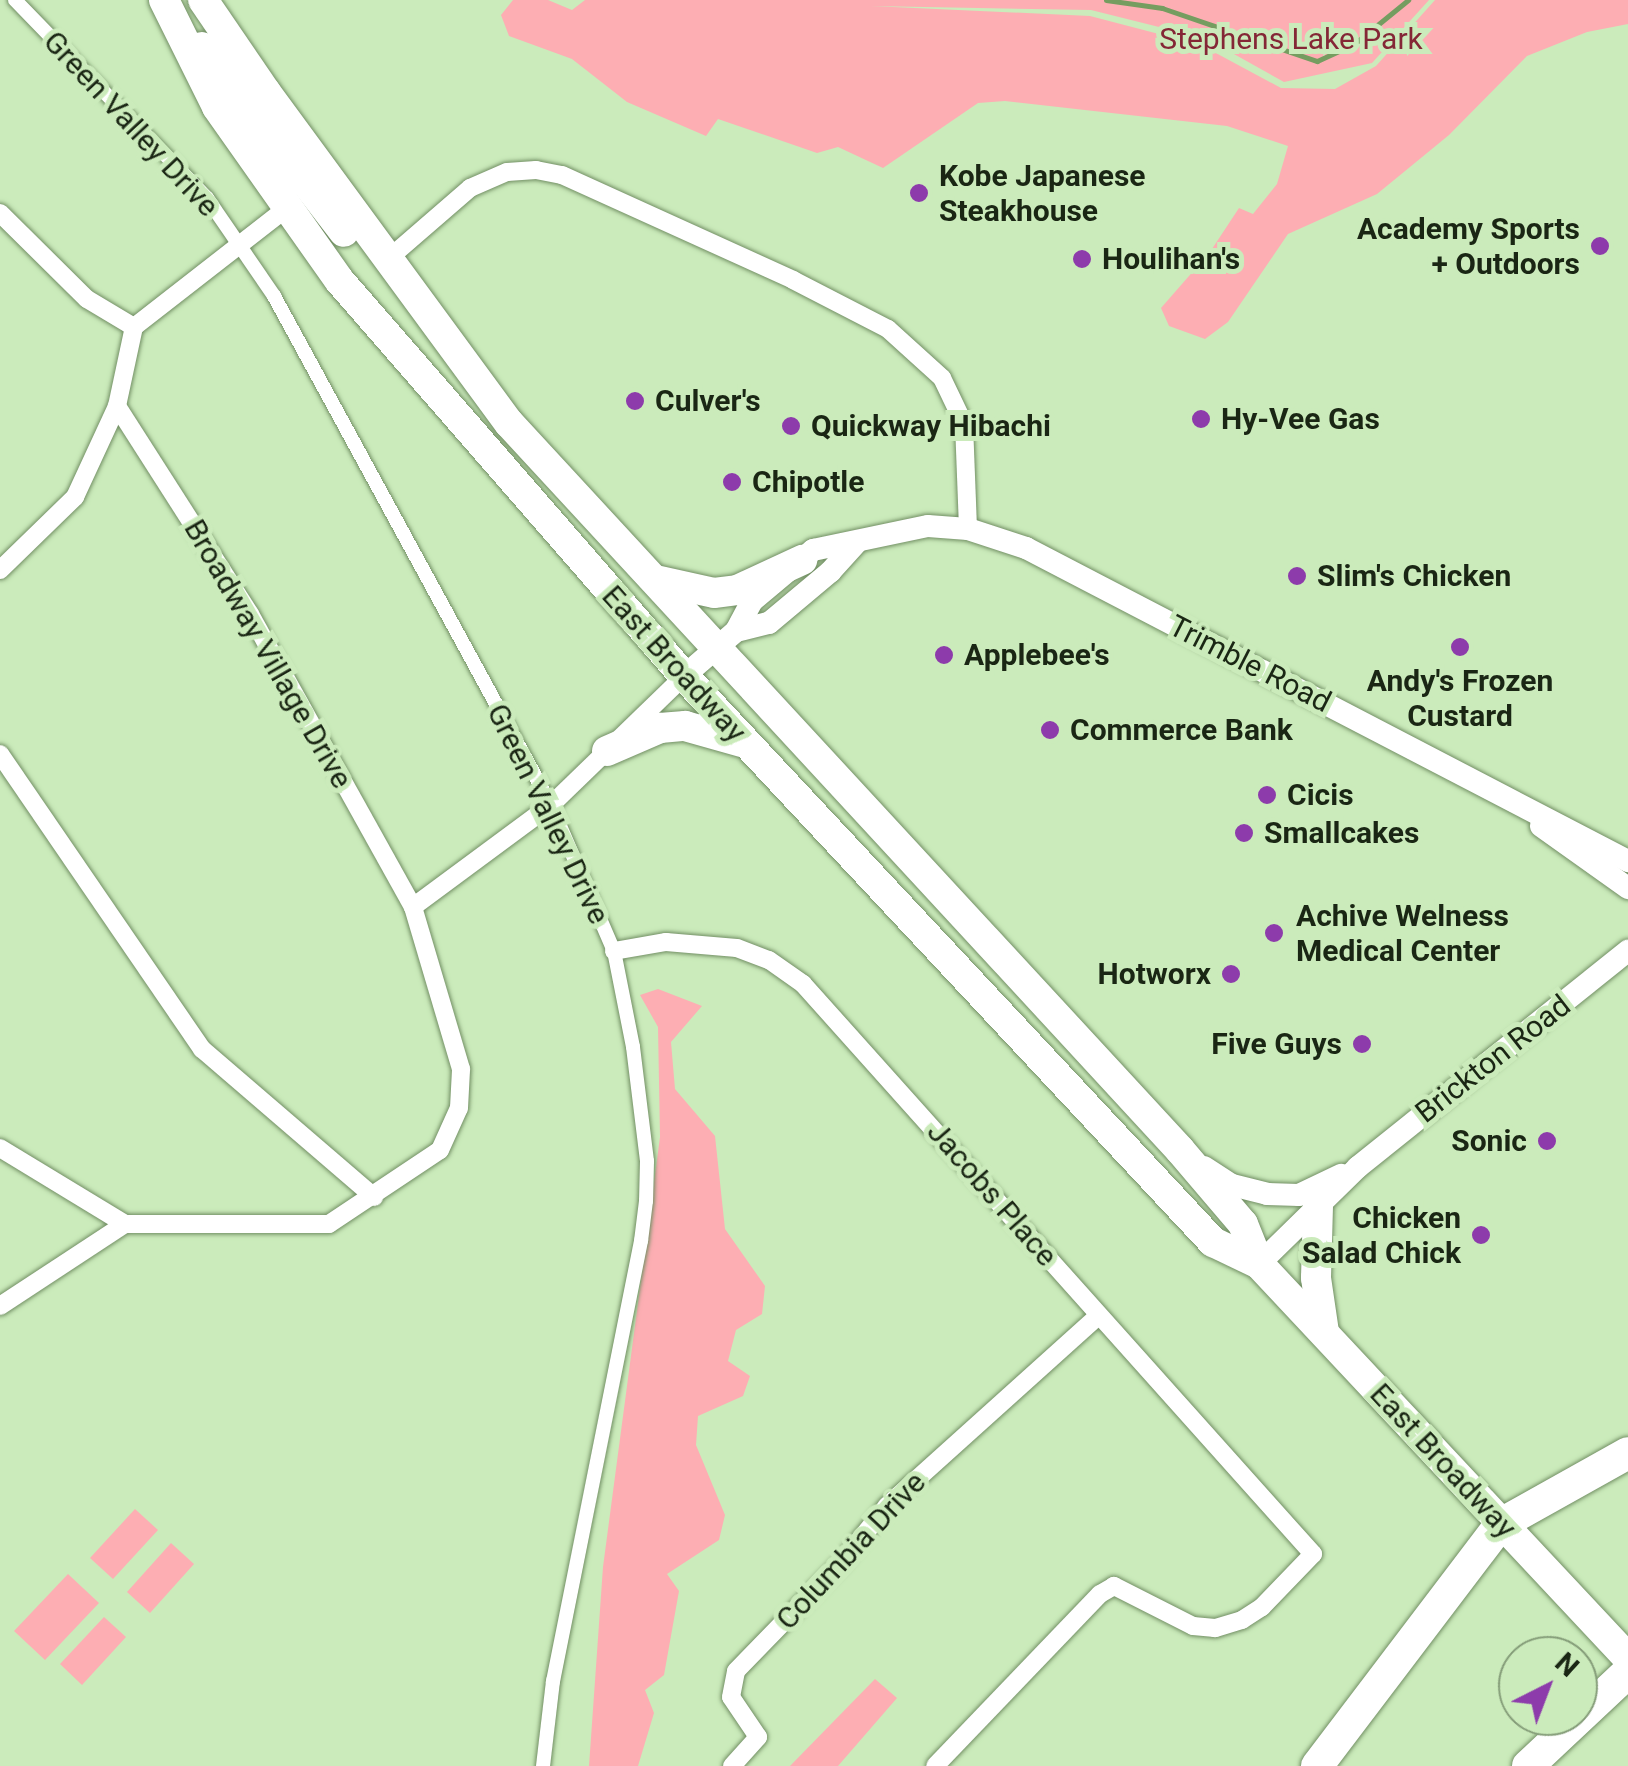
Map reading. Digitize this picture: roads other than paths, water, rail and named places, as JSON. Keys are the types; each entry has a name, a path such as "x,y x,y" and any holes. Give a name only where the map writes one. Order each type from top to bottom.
{"highway":[{"path":"1318,1766 1501,1524 1628,1453"},
{"path":"1528,1766 1628,1672"}],"main road":[{"name":"East Broadway","path":"164,0 218,107 340,280 684,676 1214,1242 1259,1264 1628,1658"},
{"name":"East Broadway","path":"203,0 387,260 509,423 652,579 726,639 1180,1150 1243,1224 1259,1264"},
{"path":"182,36 207,51 270,141 367,260 378,264 387,260"},
{"path":"652,579 714,594 737,590 802,560"},
{"path":"607,751 660,728 685,726 745,743"},
{"path":"1318,1206 1316,1278 1324,1332"}],"street":[{"name":"Green Valley Drive","path":"15,0 206,198 274,296 551,805 614,951 633,1047 647,1161 646,1201 642,1241 552,1680 543,1766"},
{"path":"387,260 470,188 507,172 536,170 562,176 793,280 888,330 942,378 964,424 968,530"},
{"path":"0,570 75,497 116,406 134,327 288,208"},
{"path":"0,213 87,300 134,327"},
{"name":"Broadway Village Drive","path":"116,406 250,614 413,907 461,1070 459,1108 440,1150 329,1224 124,1224"},
{"name":"Trimble Road","path":"684,676 726,639 752,601 813,550 928,526 968,530 1026,548 1628,860"},
{"name":"Trimble Road","path":"726,639 768,623 830,572 857,542"},
{"path":"413,907 551,805 684,676"},
{"path":"0,754 202,1049 374,1197"},
{"path":"1521,805 1574,853 1628,888"},
{"path":"1624,961 1628,938"},
{"name":"Jacobs Place","path":"614,951 666,942 738,948 769,960 803,984 1313,1554 1262,1607 1242,1620 1215,1628 1193,1626 1114,1586 1100,1594 935,1766"},
{"name":"Brickton Road","path":"1259,1264 1358,1167 1575,994 1624,961"},
{"path":"0,1148 124,1224 0,1306"},
{"name":"Brickton Road","path":"1180,1150 1232,1186 1266,1194 1299,1195 1358,1167"},
{"name":"Columbia Drive","path":"732,1766 758,1738 730,1697 736,1672 842,1562 886,1506 1098,1316"}],"waterway":[{"path":"1106,0 1162,8 1317,61 1354,44 1408,0"}],"place":[{"name":"Kobe Japanese Steakhouse","path":"919,193"},
{"name":"Academy Sports + Outdoors","path":"1600,246"},
{"name":"Houlihan's","path":"1082,259"},
{"name":"Culver's","path":"635,401"},
{"name":"Hy-Vee Gas","path":"1201,419"},
{"name":"Quickway Hibachi","path":"791,426"},
{"name":"Chipotle","path":"732,482"},
{"name":"Slim's Chicken","path":"1297,576"},
{"name":"Andy's Frozen Custard","path":"1460,647"},
{"name":"Applebee's","path":"944,655"},
{"name":"Commerce Bank","path":"1050,730"},
{"name":"Cicis","path":"1267,795"},
{"name":"Smallcakes","path":"1244,833"},
{"name":"Achive Welness Medical Center","path":"1274,933"},
{"name":"Hotworx","path":"1231,974"},
{"name":"Five Guys","path":"1362,1044"},
{"name":"Sonic","path":"1547,1141"},
{"name":"Chicken Salad Chick","path":"1481,1235"}],"park label":[{"name":"Stephens Lake Park","path":"1291,39"}]}
